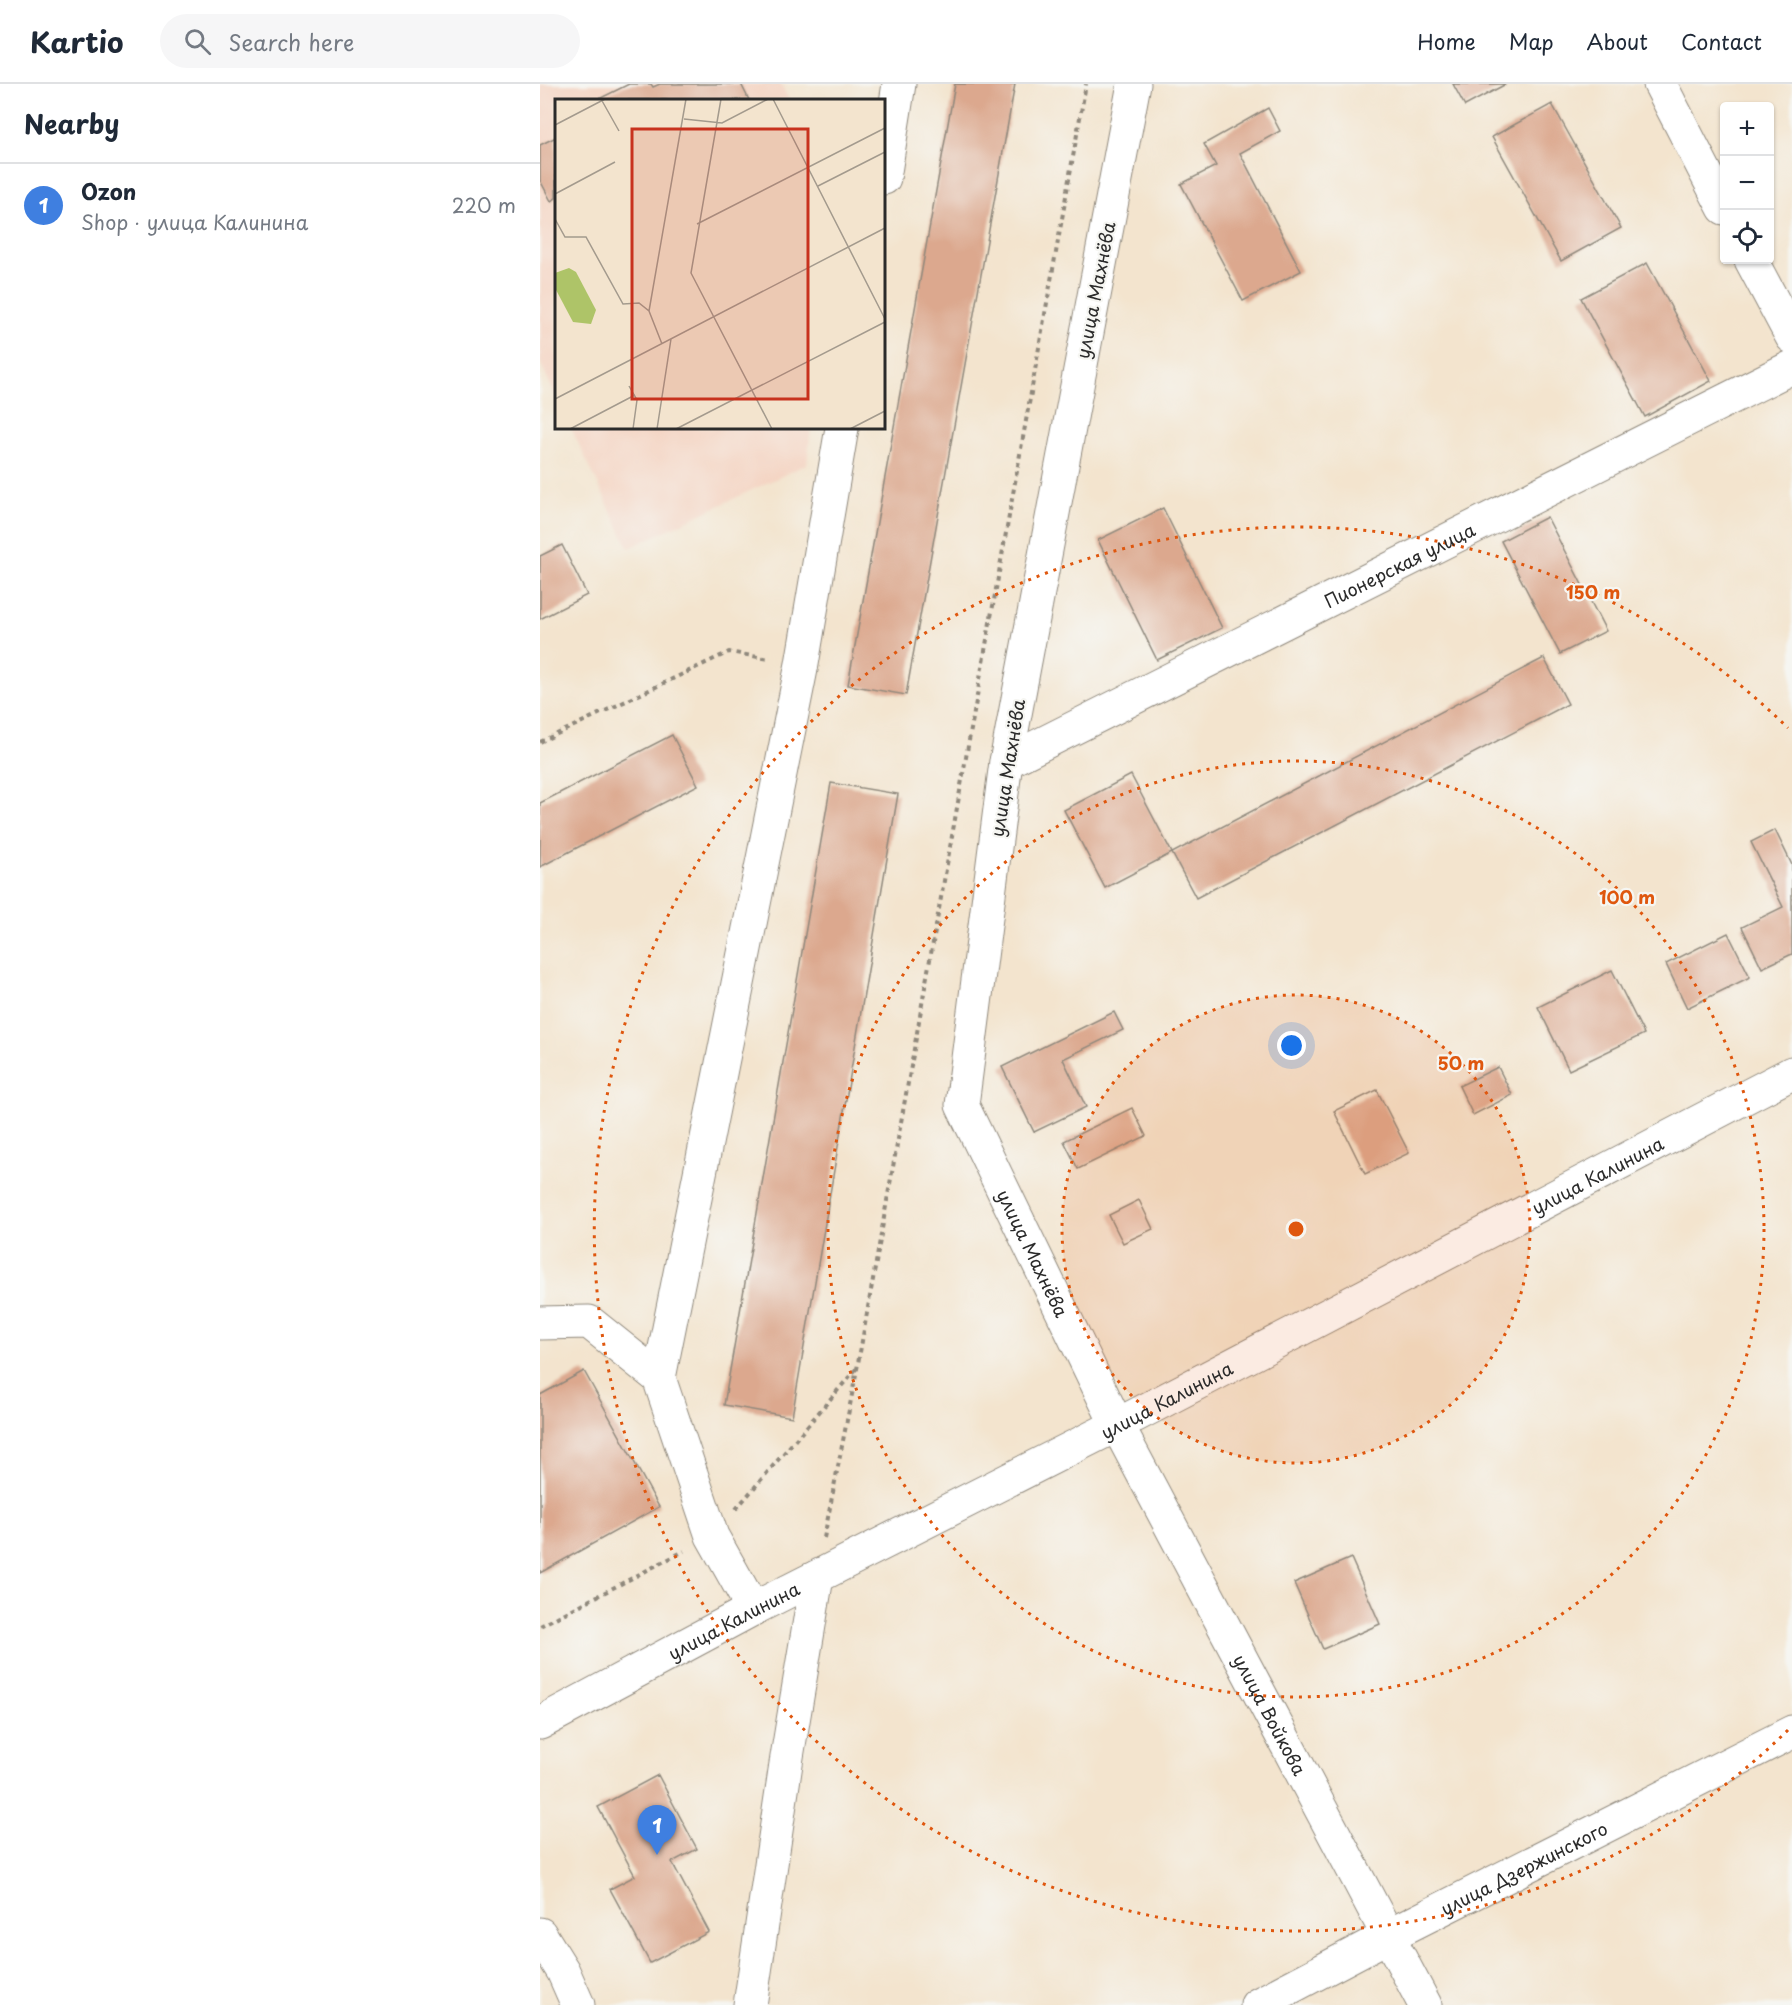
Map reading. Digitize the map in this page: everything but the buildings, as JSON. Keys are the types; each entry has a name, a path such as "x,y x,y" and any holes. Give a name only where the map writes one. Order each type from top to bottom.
{"street":[{"path":"885,172 899,84"},
{"name":"улица Махнёва","path":"1117,1425 962,1105 1006,762 1134,84"},
{"path":"1660,84 1720,198"},
{"path":"1754,264 1792,337"},
{"name":"Пионерская улица","path":"1006,762 1792,367"},
{"path":"753,1609 712,1536 659,1378 802,664 842,429"},
{"name":"улица Калинина","path":"540,1723 753,1609 1117,1425 1792,1073"},
{"path":"540,1323 589,1322 659,1378"},
{"name":"улица Войкова","path":"1117,1425 1425,2005"},
{"path":"750,2005 787,1757 817,1577"},
{"name":"улица Дзержинского","path":"1257,2005 1388,1936 1792,1732"},
{"path":"540,1934 551,1977 578,2005"}],"path":[{"path":"817,1577 857,1369 1086,84"},
{"path":"540,742 729,652 802,664"},
{"path":"540,1626 712,1536 857,1369"}],"shaded area":[{"path":"540,84 781,84 788,99 555,99 555,395 540,362"},
{"path":"571,429 811,429 807,464 629,548"}],"place":[{"name":"Ozon","path":"657,1855"}]}
